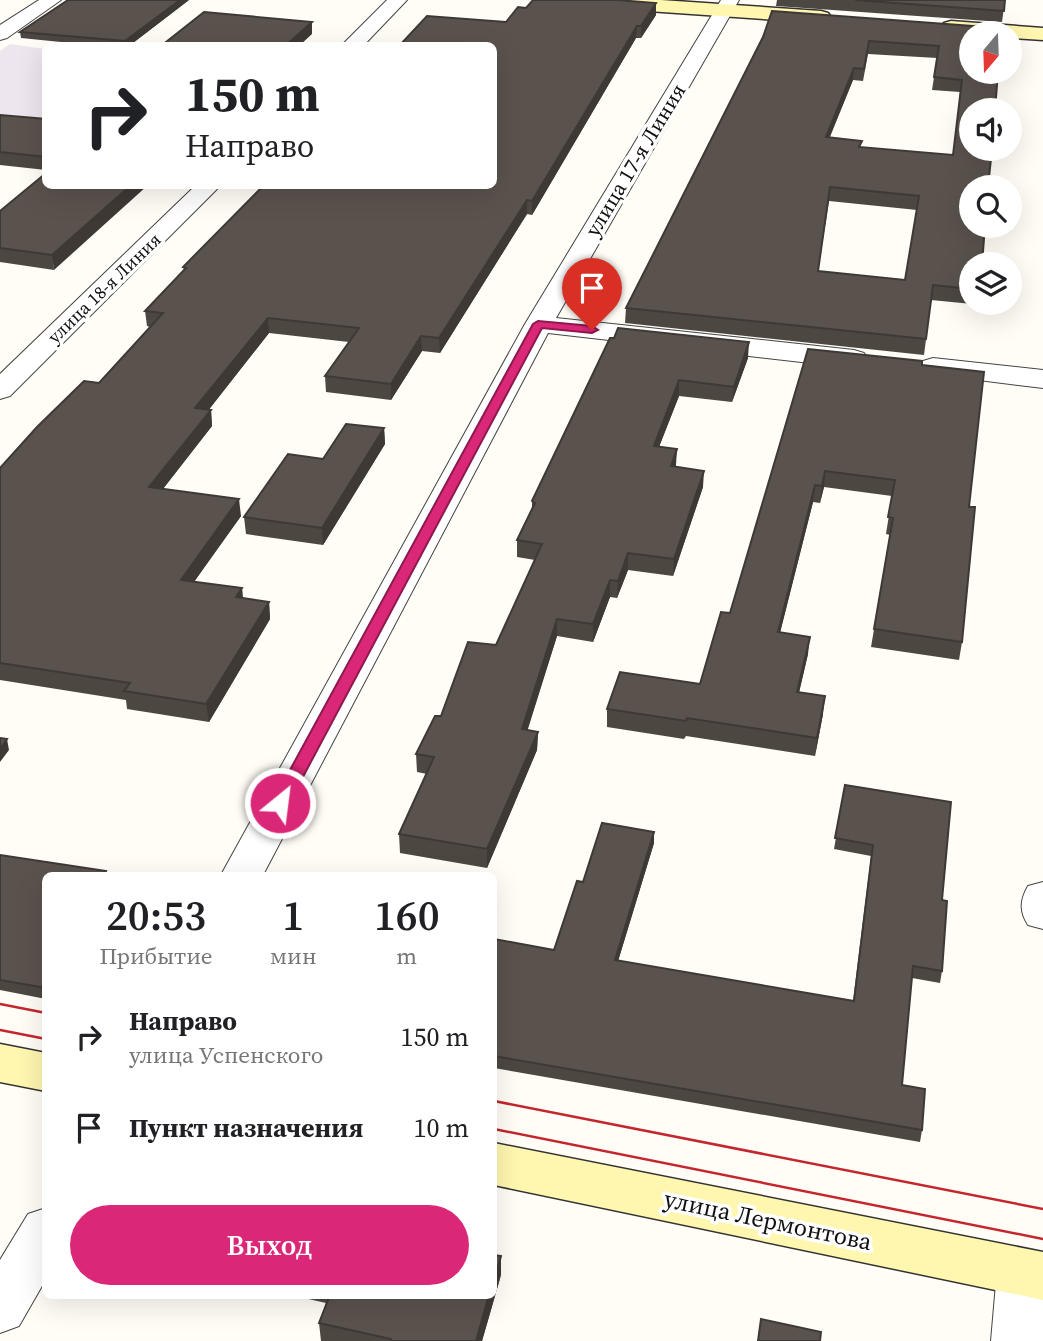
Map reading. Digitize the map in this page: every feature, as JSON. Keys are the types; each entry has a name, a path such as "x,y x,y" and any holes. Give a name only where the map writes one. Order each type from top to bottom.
{"street":[{"path":"0,34 52,0"},
{"path":"355,42 398,0"},
{"path":"575,0 727,5 835,19"},
{"name":"улица 17-я Линия","path":"244,872 538,324 727,5"},
{"path":"932,26 1043,34"},
{"name":"улица 18-я Линия","path":"0,390 205,189"},
{"path":"538,324 1043,379"},
{"path":"1043,897 1043,914"},
{"path":"0,1063 42,1072"},
{"name":"улица Лермонтова","path":"497,1165 1033,1274"},
{"path":"0,1309 42,1237"},
{"path":"1018,1341 1033,1274"}],"shaded area":[{"path":"10,44 42,49 42,127 0,123 0,51"}],"building":[{"path":"68,0 180,0 125,41 20,32"},
{"path":"533,0 656,3 641,26 637,26 532,201 527,200 439,338 421,336 391,384 325,376 359,328 268,318 195,408 211,410 149,487 239,499 181,580 242,588 236,597 269,602 206,704 124,691 130,683 0,663 0,468 84,381 99,383 163,313 145,311 186,268 183,267 260,189 497,189 497,42 403,42 427,16 506,22 518,7 526,8"},
{"path":"855,0 1005,0 1004,11"},
{"path":"772,11 959,25 959,80 934,77 939,46 869,41 864,69 854,68 826,137 862,141 859,147 953,155 959,105 959,161 991,161 989,175 959,175 959,238 984,238 983,252 959,252 959,288 933,285 926,339 626,308 763,37","holes":["830,187 919,196 905,280 818,271"]},
{"path":"204,12 312,22 290,42 166,42"},
{"path":"962,84 997,84 996,98 960,98"},
{"path":"0,115 42,119 42,157 0,152"},
{"path":"42,176 42,189 127,189 52,255 0,248 0,211"},
{"path":"618,328 749,342 734,387 679,380 654,446 677,449 671,466 704,471 674,559 628,553 618,581 610,580 593,624 557,619 522,729 538,732 487,849 399,834 434,757 416,754 435,716 441,716 468,642 496,645 542,544 517,540 535,503 532,501 610,338 614,338"},
{"path":"808,349 922,361 922,365 984,372 969,507 975,507 962,642 874,629 893,518 888,517 895,480 825,471 822,486 815,485 778,632 810,637 797,692 825,696 817,738 607,709 620,672 700,684 721,612 730,613"},
{"path":"346,424 384,428 322,528 244,517 288,454 323,459"},
{"path":"0,738 7,739 0,749"},
{"path":"845,785 951,802 942,900 947,901 942,971 913,966 902,1085 925,1089 922,1130 497,1057 497,940 554,950 577,881 583,882 602,823 654,832 615,960 854,1001 873,845 835,838"},
{"path":"0,855 106,871 42,872 42,987 0,980"},
{"path":"497,1255 501,1256 497,1271"},
{"path":"328,1299 488,1299 476,1341 391,1341 319,1323"},
{"path":"761,1319 821,1332 820,1341 758,1341"}],"tram line":[{"path":"0,1004 42,1012"},
{"path":"0,1030 42,1038"},
{"path":"497,1102 1043,1209"},
{"path":"497,1130 1043,1239"}],"route":[{"path":"280,803 538,324 592,330"}]}
